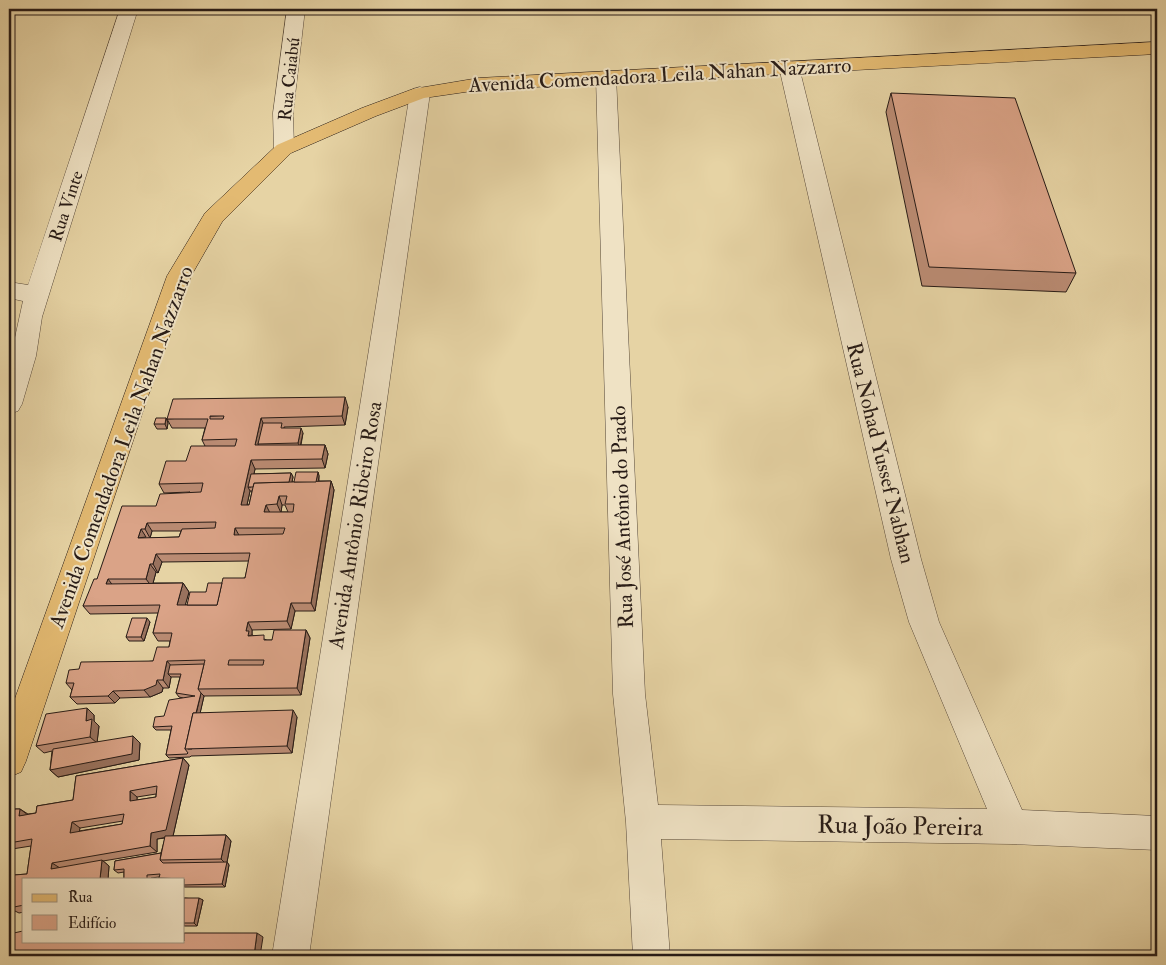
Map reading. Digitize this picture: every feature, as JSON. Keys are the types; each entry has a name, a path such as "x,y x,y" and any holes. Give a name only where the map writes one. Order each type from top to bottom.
{"main road":[{"name":"Avenida Comendadora Leila Nahan Nazzarro","path":"9,761 134,399 179,276 213,218 284,149 369,112 420,93 478,84 1157,48"}],"street":[{"name":"Rua Vinte","path":"9,404 24,356 30,317 129,9"},
{"name":"Rua Caiabú","path":"284,149 283,113 296,9"},
{"name":"Rua Nohad Yussef Nabhan","path":"789,67 904,549 924,622 1012,827"},
{"name":"Rua José Antônio do Prado","path":"606,77 629,694 643,822 651,956"},
{"name":"Avenida Antônio Ribeiro Rosa","path":"290,956 420,93"},
{"path":"9,290 37,295"},
{"name":"Rua João Pereira","path":"643,822 1012,827 1157,833"}],"building":[{"path":"891,93 1015,98 1076,273 929,267"},
{"path":"345,397 342,416 261,418 255,445 325,445 322,459 251,460 241,505 249,505 254,483 331,481 311,603 291,603 287,621 248,622 246,631 249,631 248,636 264,635 264,640 272,640 274,630 306,630 297,688 198,689 205,660 167,661 163,680 157,680 156,685 144,690 113,691 108,696 70,697 74,683 66,683 69,670 79,669 81,662 153,661 157,647 169,647 172,633 153,633 160,605 83,606 94,579 97,579 122,506 156,506 160,494 201,492 203,483 159,484 166,461 186,461 191,446 235,446 237,439 202,440 208,419 167,419 173,399","holes":["210,416 224,416 223,419 210,419","279,496 287,496 285,504 294,504 293,512 264,512 266,505 277,504","216,522 215,528 182,529 179,537 138,538 141,529 145,529 147,523","235,528 285,528 283,534 234,535","250,553 245,578 223,578 217,605 177,605 183,583 106,584 108,579 146,579 150,564 153,564 156,554","229,660 264,660 263,665 228,665"]},
{"path":"156,418 166,418 165,424 154,424"},
{"path":"263,423 282,423 281,428 301,428 298,443 258,444"},
{"path":"296,472 318,472 316,482 294,482"},
{"path":"291,473 289,482 254,483 253,487 248,487 251,474"},
{"path":"208,583 222,583 217,605 187,605 190,592 206,592"},
{"path":"132,618 147,618 141,637 126,637"},
{"path":"204,664 198,689 201,693 196,713 193,713 185,749 188,753 166,755 172,726 153,727 155,717 164,716 169,700 195,696 176,693 181,674 168,674 170,665"},
{"path":"87,708 86,721 92,719 90,737 36,746 46,714"},
{"path":"293,710 287,746 185,749 193,713"},
{"path":"133,736 132,754 50,770 53,749"},
{"path":"183,758 166,830 151,833 150,846 52,863 51,869 102,860 100,878 22,878 22,905 9,908 14,875 27,874 32,839 9,843 9,827 15,809 20,809 19,816 36,813 37,806 73,800 76,776","holes":["157,786 156,797 130,801 130,791","124,814 122,824 70,833 72,822"]},
{"path":"226,835 221,859 160,860 165,836"},
{"path":"161,853 160,860 163,863 227,862 222,884 185,885 185,878 159,878 160,874 147,875 147,878 124,878 124,869 114,870 115,861"},
{"path":"185,898 199,898 194,923 185,923"},
{"path":"22,931 22,942 185,942 185,933 257,933 254,956 17,956 18,952 9,954 9,934"}]}
